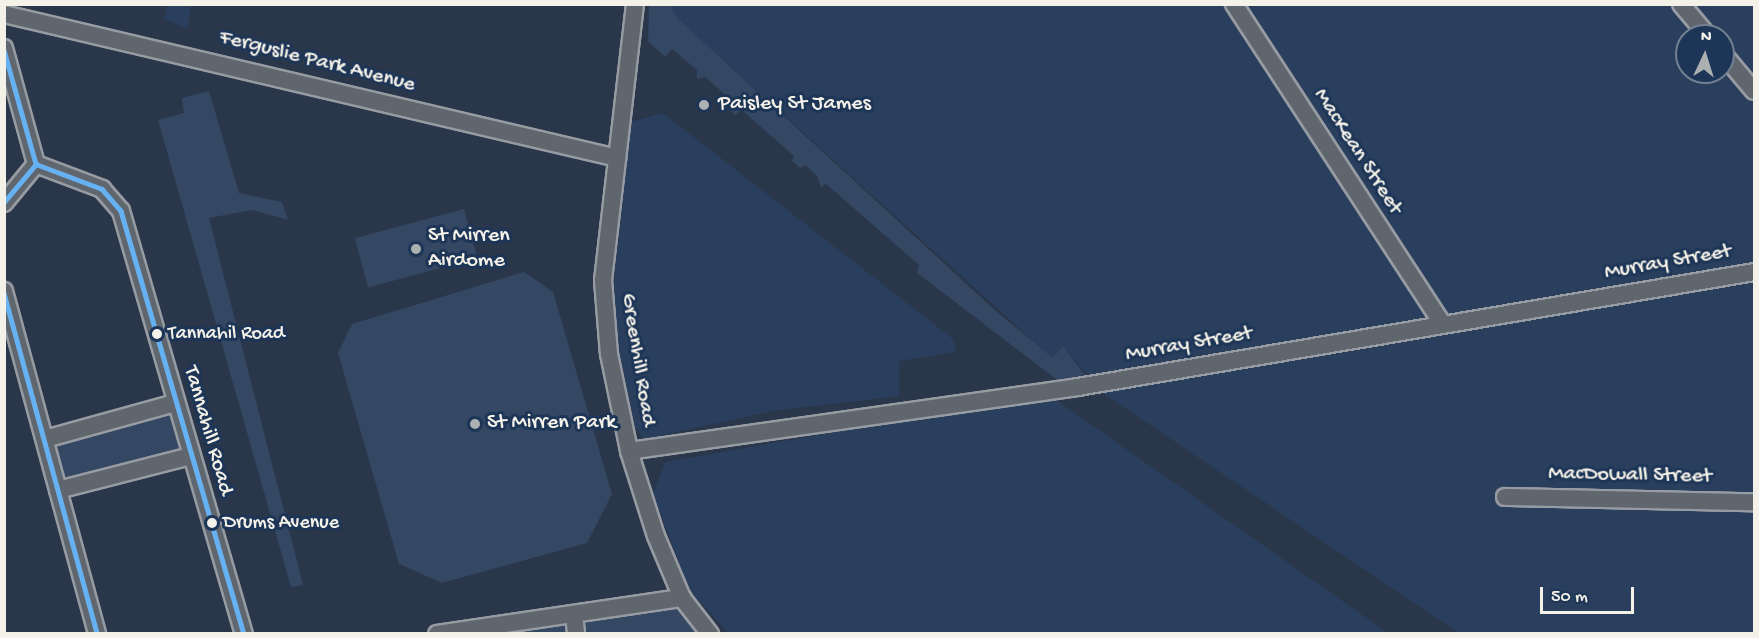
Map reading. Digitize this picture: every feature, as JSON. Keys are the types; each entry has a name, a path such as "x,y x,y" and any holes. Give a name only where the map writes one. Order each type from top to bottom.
{"street":[{"name":"Greenhill Road","path":"635,4 603,304 629,452 682,598 710,633"},
{"name":"MacKean Street","path":"1234,4 1442,323"},
{"path":"1681,4 1698,24"},
{"name":"Ferguslie Park Avenue","path":"4,14 617,158"},
{"path":"4,48 36,164 4,203"},
{"path":"1735,68 1755,91"},
{"name":"Tannahill Road","path":"36,164 102,189 122,211 190,456 244,633"},
{"name":"Murray Street","path":"629,452 1078,387 1442,323 1755,272"},
{"path":"4,291 97,633"},
{"path":"45,439 176,404"},
{"path":"58,490 190,456"},
{"name":"MacDowall Street","path":"1506,497 1755,502"},
{"path":"437,633 682,598"},
{"path":"574,614 576,633"}],"shaded area":[{"path":"654,4 1754,5 1754,633 1459,633 1101,392 1063,346 1053,359 680,21 653,18"},
{"path":"167,5 191,5 188,29 164,19"},
{"path":"649,5 671,5 676,17 997,312 1053,358 1063,346 1087,378 1060,382 917,273 919,265 826,184 821,187 817,176 805,165 800,168 792,161 794,156 742,110 735,115 730,110 737,105 705,77 697,79 697,70 672,49 665,57 648,41"},
{"path":"209,91 239,193 282,202 288,220 252,210 209,218 303,585 291,587 158,120 184,113 182,98"},
{"path":"663,113 953,339 956,352 899,361 899,396 772,411 645,439 635,428 611,311 631,122"},
{"name":"St Mirren Airdome","path":"464,209 477,258 368,288 355,238"},
{"name":"St Mirren Park","path":"524,272 553,292 612,494 587,543 442,583 399,564 338,353 352,324"},
{"path":"1049,395 1388,633 728,633 689,589 653,494 665,462"},
{"path":"171,410 184,452 65,488 52,446"},
{"path":"680,603 696,633 469,634"}],"transit line":[{"path":"4,50 36,164"},
{"path":"36,164 102,189 121,211 244,634"},
{"path":"4,202 36,164"},
{"path":"4,293 97,634"}],"place":[{"name":"Paisley St James","path":"704,105"},
{"name":"St Mirren Airdome","path":"416,249"},
{"name":"Tannahil Road","path":"157,334"},
{"name":"St Mirren Park","path":"475,424"},
{"name":"Drums Avenue","path":"212,523"}]}
